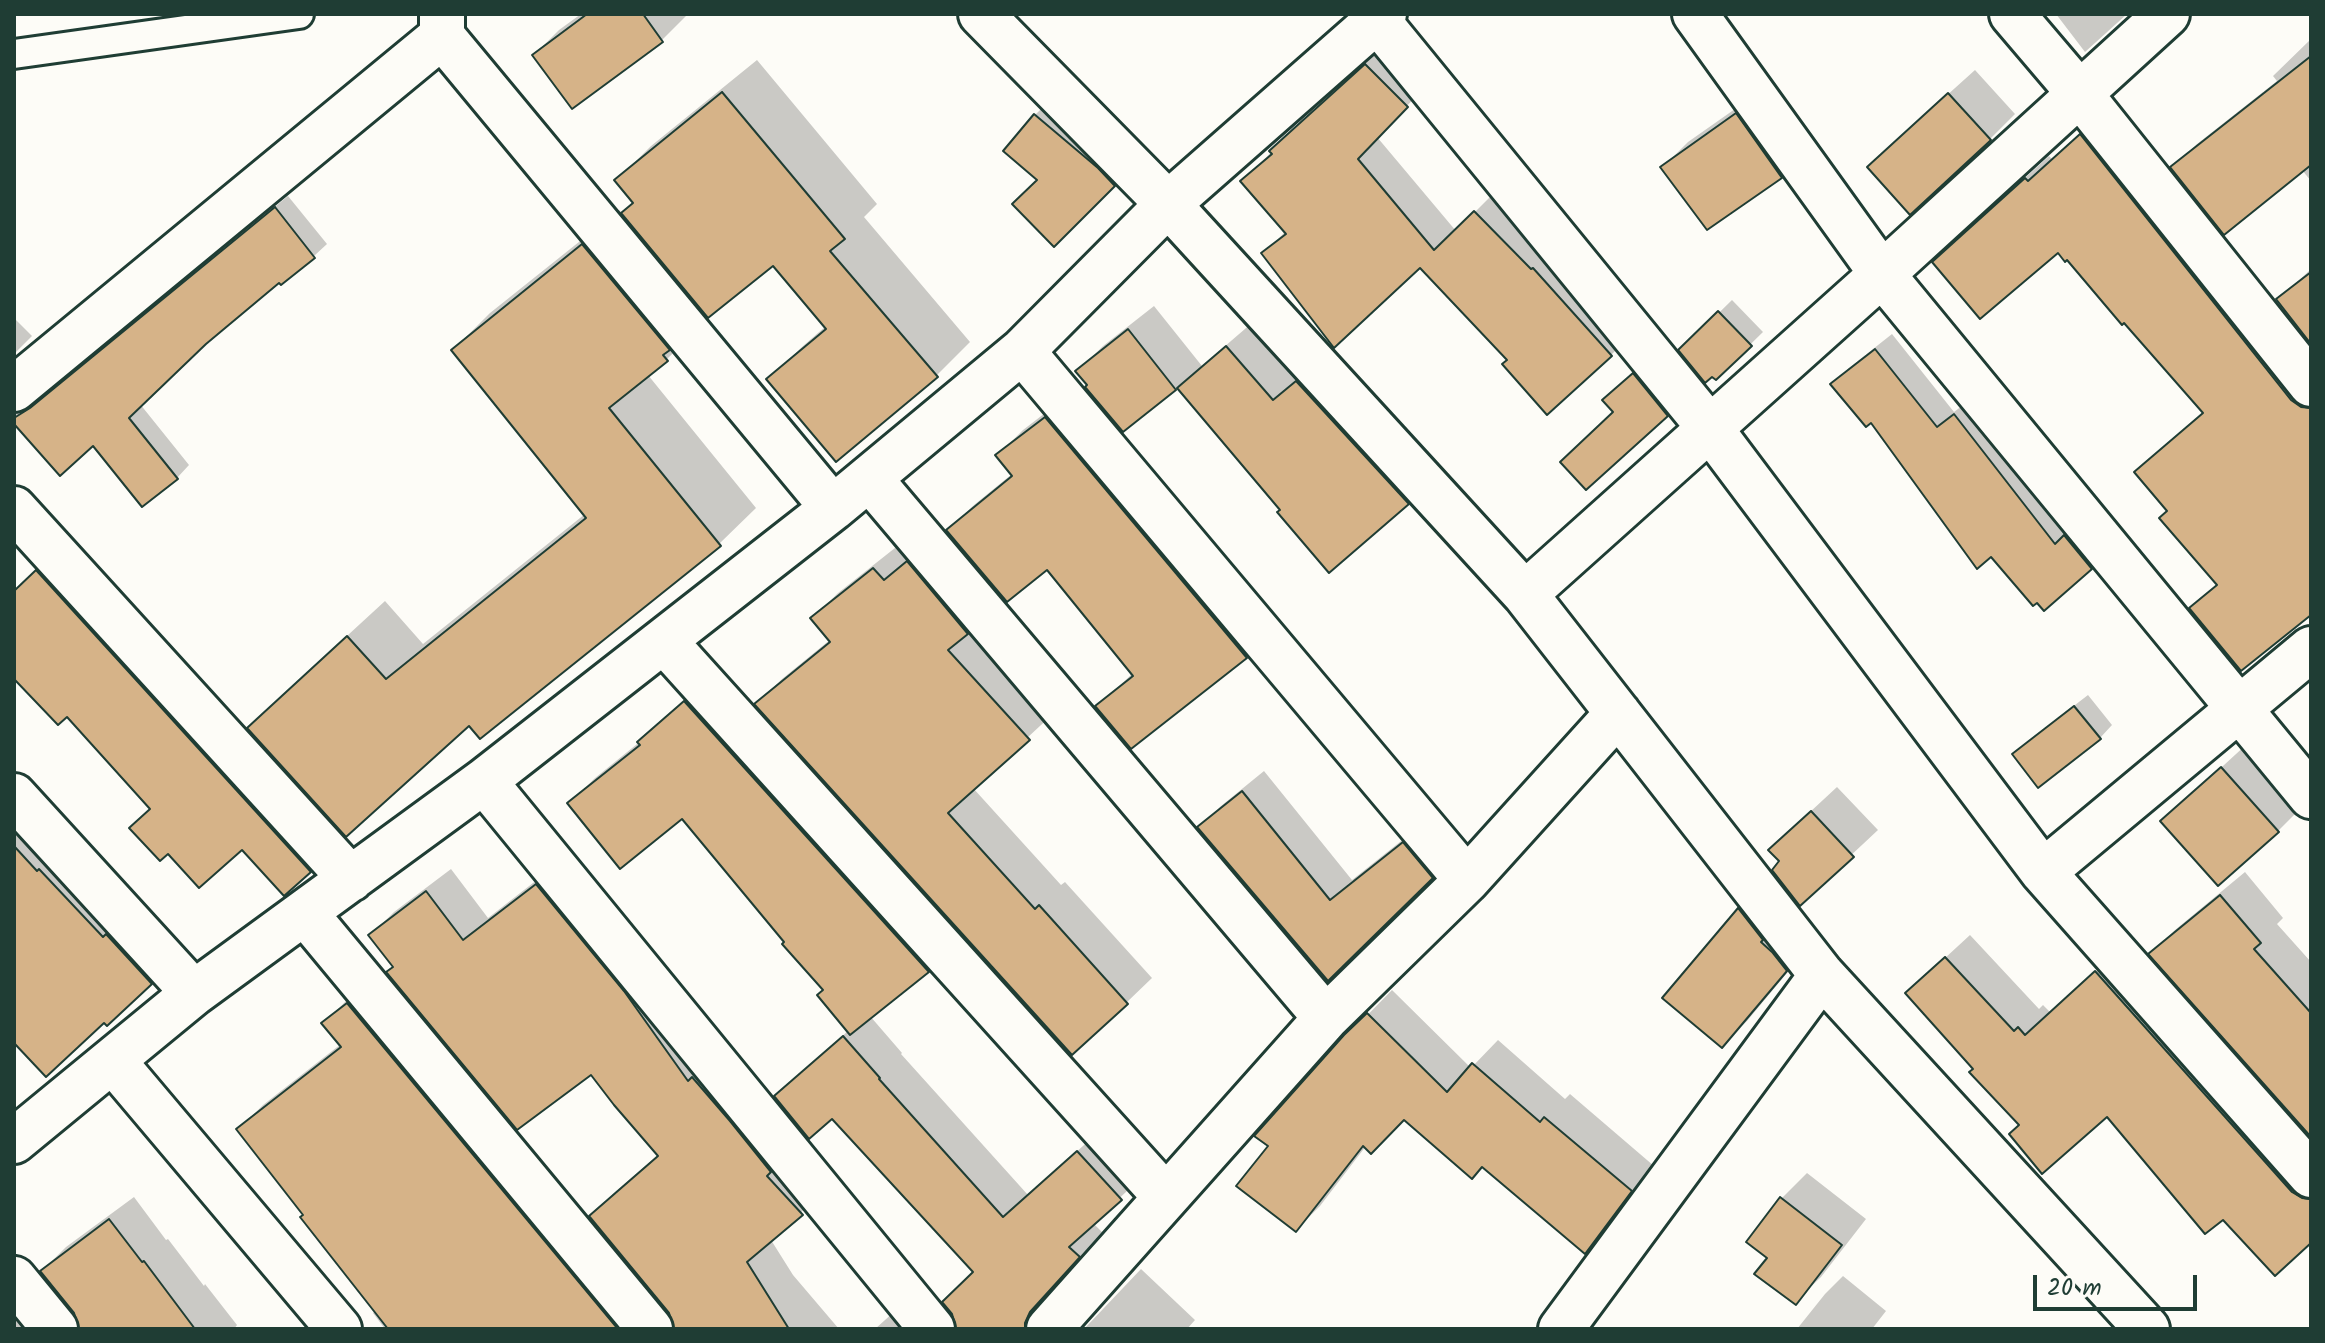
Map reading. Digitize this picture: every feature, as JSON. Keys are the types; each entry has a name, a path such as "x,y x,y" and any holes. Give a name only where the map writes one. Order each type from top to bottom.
{"street":[{"path":"981,14 1168,204 1525,594 1822,975 2147,1329"},
{"path":"1695,14 1882,274 2311,796"},
{"path":"2012,14 2080,94 2311,384"},
{"path":"1525,594 2167,14"},
{"path":"21,1125 113,1061 194,993 484,781 833,508 1022,351 1168,204 1381,17 1709,427 2043,872 2311,1175"},
{"path":"14,389 442,25 833,508"},
{"path":"1022,351 1467,880"},
{"path":"869,478 1326,1018"},
{"path":"14,509 351,879"},
{"path":"664,641 1165,1196"},
{"path":"2043,872 2311,649"},
{"path":"1049,1329 1326,1018 1467,880 1618,713"},
{"path":"484,781 932,1329"},
{"path":"14,796 194,993"},
{"path":"305,913 650,1329"},
{"path":"1564,1328 1822,975"},
{"path":"113,1061 339,1329"},
{"path":"14,1279 55,1329"}],"lane":[{"path":"14,54 299,14"}],"building":[{"path":"587,14 643,14 663,42 572,109 532,55"},
{"path":"2311,56 2311,165 2224,235 2170,167"},
{"path":"1365,64 1408,107 1358,159 1434,250 1474,211 1533,268 1612,356 1547,415 1502,364 1507,360 1420,268 1334,348 1261,253 1286,234 1240,181"},
{"path":"722,92 845,239 830,251 938,377 836,462 766,379 826,329 773,266 708,318 621,213 633,203 614,180"},
{"path":"1948,93 1991,140 1910,215 1867,167"},
{"path":"1736,113 1782,178 1707,230 1660,167"},
{"path":"1034,114 1115,186 1054,247 1012,204 1037,180 1003,151"},
{"path":"2080,134 2291,400 2301,407 2311,408 2311,615 2241,671 2189,608 2217,585 2159,518 2167,511 2134,472 2203,413 2058,253 1980,319 1932,262 2025,178 2028,181"},
{"path":"275,207 315,258 281,285 279,283 206,344 129,418 178,479 142,507 93,446 60,476 14,424 14,418"},
{"path":"582,244 670,350 663,355 668,361 609,408 721,546 480,739 469,726 346,837 247,728 347,636 386,679 586,518 451,350"},
{"path":"2311,272 2311,344 2276,299"},
{"path":"1718,311 1752,346 1716,380 1712,377 1705,383 1678,350"},
{"path":"1128,329 1176,390 1123,432 1075,371"},
{"path":"1226,346 1273,400 1296,381 1409,504 1329,573 1177,388"},
{"path":"1875,349 1937,427 1954,414 2055,544 2064,535 2092,569 2044,611 2037,603 2033,606 1991,557 1977,569 1871,423 1866,427 1830,384"},
{"path":"1633,373 1668,416 1586,490 1560,462 1613,412 1602,400"},
{"path":"1045,417 1247,658 1131,749 1095,706 1133,676 1047,570 1007,602 946,530 1012,476 995,455"},
{"path":"907,561 968,634 948,650 1030,740 948,813 1035,909 1039,905 1128,1004 1072,1055 754,704 830,642 810,618 873,568 884,580"},
{"path":"36,570 311,872 284,896 242,850 199,888 168,854 160,861 129,828 150,809 67,717 58,725 14,679 14,591"},
{"path":"684,701 929,972 850,1035 817,995 823,990 682,819 620,869 567,803 640,745 637,742"},
{"path":"2074,706 2101,739 2038,788 2012,754"},
{"path":"2221,767 2279,832 2218,886 2160,821"},
{"path":"1242,791 1330,900 1403,842 1433,878 1328,981 1197,827"},
{"path":"1811,811 1854,857 1800,906 1772,870 1779,861 1768,850"},
{"path":"14,846 103,937 106,934 152,984 46,1077 14,1043"},
{"path":"536,884 624,991 688,1081 692,1077 730,1121 771,1172 767,1176 803,1215 747,1262 789,1329 674,1329 669,1313 589,1216 658,1156 591,1075 517,1130 386,972 393,967 368,935 426,891 463,940"},
{"path":"2220,895 2261,943 2254,949 2311,1013 2311,1137 2148,954"},
{"path":"1738,908 1763,940 1761,942 1787,971 1722,1048 1662,998"},
{"path":"1945,957 2014,1031 2018,1027 2025,1035 2095,971 2292,1192 2311,1199 2311,1243 2275,1276 2223,1220 2205,1234 2107,1117 2042,1174 2009,1134 2019,1125 1969,1072 1973,1069 1905,993"},
{"path":"347,1003 618,1329 388,1329 236,1129 341,1047 321,1023"},
{"path":"1367,1013 1447,1092 1472,1063 1540,1122 1544,1117 1632,1191 1585,1254 1482,1167 1472,1179 1404,1120 1371,1154 1363,1146 1296,1232 1236,1186 1268,1146 1254,1136"},
{"path":"843,1036 1003,1217 1077,1151 1122,1200 1069,1247 1080,1257 1030,1312 1025,1329 956,1329 952,1314 942,1302 973,1272 832,1119 809,1139 774,1096"},
{"path":"1780,1197 1842,1245 1796,1305 1754,1274 1767,1258 1746,1242"},
{"path":"109,1219 195,1329 79,1329 74,1313 40,1271"}]}
